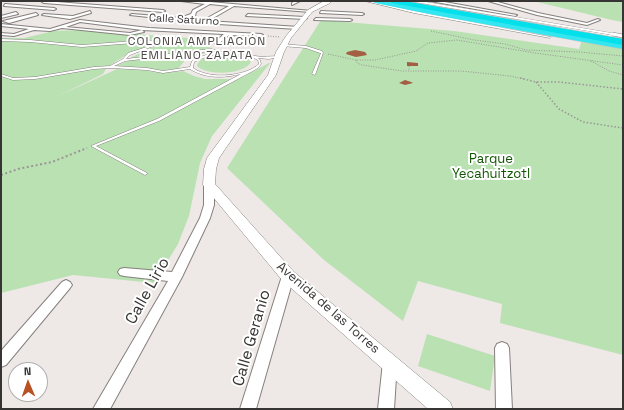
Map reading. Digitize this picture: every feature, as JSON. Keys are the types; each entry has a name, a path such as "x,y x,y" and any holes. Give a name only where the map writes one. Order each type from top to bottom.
{"highway":[{"path":"376,1 434,13 623,46"},
{"path":"392,1 623,38"},
{"path":"404,1 623,38"},
{"path":"417,1 512,16 623,38"}],"street":[{"path":"2,5 21,1"},
{"path":"183,1 258,8 322,6 362,14"},
{"path":"432,1 512,16 536,8"},
{"path":"444,3 458,1"},
{"path":"490,1 543,16 587,24 598,20"},
{"path":"44,2 171,12"},
{"path":"181,6 192,2"},
{"path":"234,24 266,2"},
{"path":"133,9 147,3"},
{"path":"1,34 14,36 24,32 50,30 58,27 130,34 181,19 193,14 194,11 210,3"},
{"path":"287,3 299,3"},
{"path":"503,5 520,3"},
{"path":"2,5 58,10"},
{"path":"1,25 21,27 37,31 92,12 73,11 91,5"},
{"path":"203,22 233,5"},
{"path":"209,185 210,169 213,158 272,75 288,37 305,18 322,6"},
{"path":"322,6 316,19 350,20"},
{"path":"1,11 74,17"},
{"path":"543,16 556,12"},
{"path":"1,17 16,13"},
{"path":"185,13 193,14"},
{"path":"1,21 10,22 36,14"},
{"path":"132,15 203,22 297,28"},
{"path":"248,15 305,18"},
{"path":"43,20 57,16"},
{"path":"565,20 576,17"},
{"path":"119,20 160,25"},
{"name":"Calle Saturno","path":"58,27 80,21 149,29 261,35"},
{"path":"21,27 36,22"},
{"path":"217,43 228,33"},
{"name":"Avenida de las Torres","path":"209,185 288,276 443,409"},
{"name":"Calle Lirio","path":"101,409 176,277 205,218 209,205 209,185"},
{"path":"124,272 176,277"},
{"name":"Calle Geranio","path":"248,409 288,276"},
{"path":"1,361 66,284"},
{"path":"502,348 504,409"},
{"path":"386,409 390,362"}],"lane":[{"path":"366,1 414,12 550,37"},
{"path":"410,1 623,38"},
{"path":"414,1 623,38"},
{"path":"1,40 82,46 147,41 153,42 155,45 129,54 124,60"},
{"path":"111,67 124,60 211,50 264,58 306,46 322,53 314,74"},
{"path":"192,68 193,62 202,57 234,53"},
{"path":"93,146 158,120 280,54"},
{"path":"255,57 259,60 260,64"},
{"path":"1,75 13,79 35,78 94,68 111,67 147,69 163,72 192,68 201,73 215,75 231,75 250,71"},
{"path":"93,146 145,174"}],"path":[{"path":"431,32 505,44 526,50 579,52 623,56"},
{"path":"261,35 288,37"},
{"path":"322,53 356,60 384,59 416,51 428,43 457,40 623,65"},
{"path":"356,60 362,65 369,67 409,71 461,71 510,76 536,82 559,82 623,89"},
{"path":"589,60 609,71 623,75"},
{"path":"409,66 409,71"},
{"path":"536,82 560,109 583,122 623,128"},
{"path":"1,175 18,169 52,162 93,146"}],"green space":[{"path":"533,1 623,1 623,22 612,20"},
{"name":"Parque Yecahuitzotl","path":"321,20 454,31 579,49 582,40 623,48 623,355 500,323 502,304 418,281 403,321 324,260 227,168"},
{"path":"84,30 188,38 212,46 208,49 128,59 157,45 148,42 152,46 126,55 109,66 97,67 106,69 103,74 56,97 117,69 142,70 162,73 183,71 205,79 233,79 243,77 271,62 212,136 200,163 189,216 178,244 154,283 73,275 1,293 1,38 24,38 54,31"},
{"path":"205,51 208,52 186,59 178,69 159,71 146,68 114,67 134,59"},
{"path":"225,54 243,56 251,62 241,70 225,73 209,71 197,66 198,63 204,58"},
{"path":"427,334 495,356 490,391 418,366"}],"building":[{"path":"355,50 365,52 367,55 356,57 346,54 347,52"},
{"path":"407,62 418,63 418,66 407,66"},
{"path":"405,80 413,83 405,85 399,83"}],"district":[{"name":"COLONIA AMPLIACIÓN EMILIANO ZAPATA","path":"197,49"}]}
